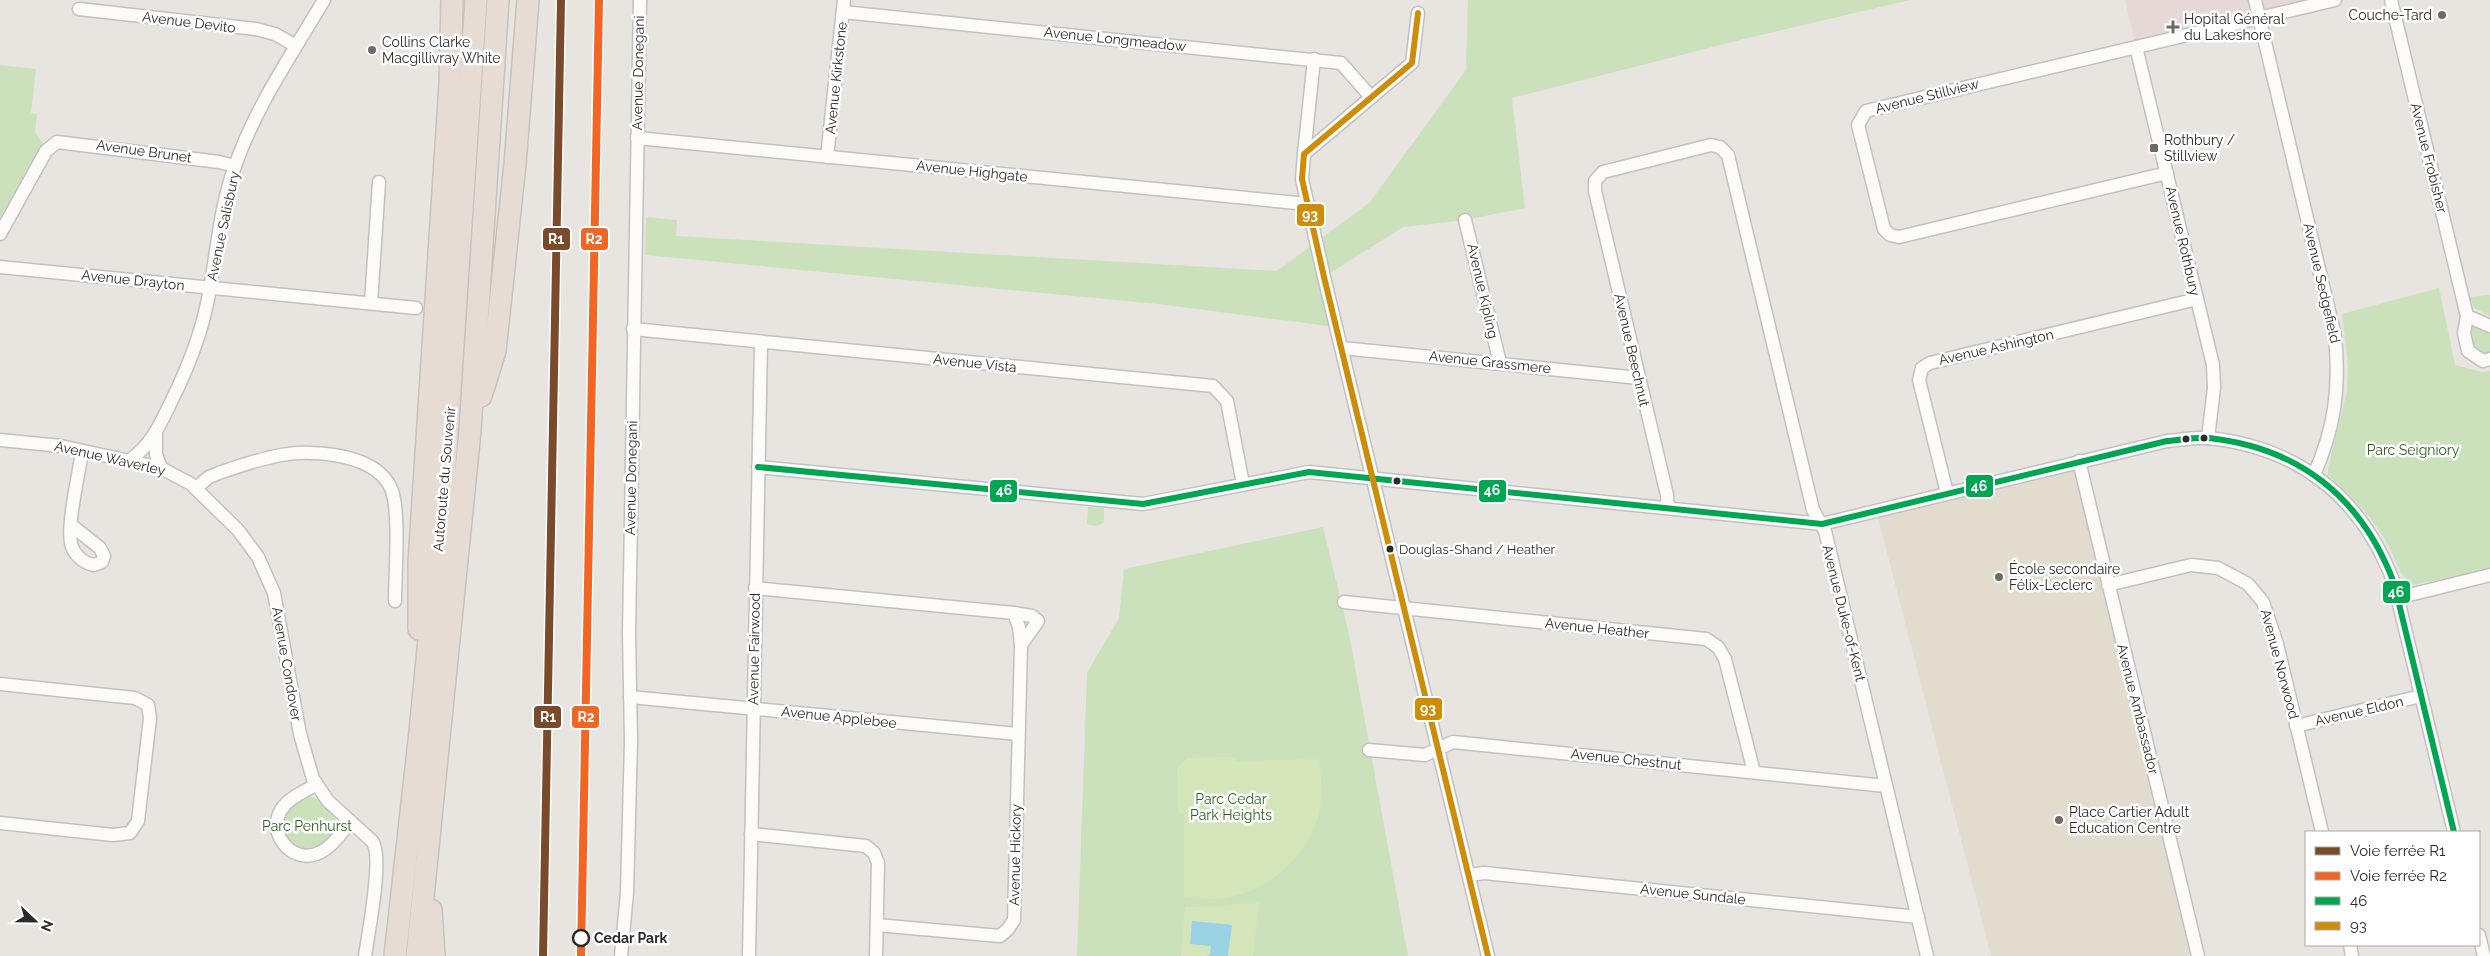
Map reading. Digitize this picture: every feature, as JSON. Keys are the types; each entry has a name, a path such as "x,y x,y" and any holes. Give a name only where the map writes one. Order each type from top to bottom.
{"highway":[{"path":"420,732 418,583 450,84 452,0"},
{"name":"Autoroute du Souvenir","path":"395,956 420,732 452,384 476,0"},
{"name":"Autoroute du Souvenir","path":"416,956 427,864 470,431 498,0"},
{"path":"470,431 495,351 514,172 528,0"},
{"path":"427,864 434,956"}],"street":[{"name":"Avenue Salisbury","path":"130,460 146,447 156,434 190,360 203,321 222,218 234,166 253,119 324,0"},
{"name":"Avenue Donegani","path":"621,956 627,893 633,329 640,0"},
{"name":"Avenue Sedgefield","path":"2254,0 2335,336 2338,367 2337,399 2330,436 2314,475"},
{"name":"Avenue Stillview","path":"2167,173 1899,237 1890,235 1884,229 1858,125 1866,111 2335,0"},
{"name":"Avenue Frobisher","path":"2391,0 2467,316 2464,333 2468,351 2483,361 2490,359"},
{"name":"Avenue Longmeadow","path":"844,6 1341,63 1371,97"},
{"name":"Avenue Kirkstone","path":"827,156 844,6"},
{"name":"Avenue Devito","path":"79,9 256,29 275,34 296,46"},
{"path":"1304,154 1412,63 1418,13"},
{"name":"Avenue Rothbury","path":"2136,47 2213,365 2214,388 2208,438"},
{"path":"1314,59 1302,179 1372,479 1406,610 1488,956"},
{"name":"Avenue Highgate","path":"637,138 1307,204"},
{"name":"Avenue Brunet","path":"0,234 52,144 70,142 220,162 234,166"},
{"name":"Avenue Duke-of-Kent","path":"1595,191 1595,181 1603,172 1711,145 1720,147 1728,155 1814,510 1822,524 1927,956"},
{"path":"371,303 379,182"},
{"name":"Avenue Beechnut","path":"1595,191 1667,495 1668,508"},
{"name":"Avenue Kipling","path":"1466,220 1500,363"},
{"name":"Avenue Drayton","path":"0,267 416,308"},
{"name":"Avenue Ashington","path":"1947,493 1919,380 1922,368 1930,363 2197,299"},
{"path":"2467,316 2490,326"},
{"name":"Avenue Vista","path":"633,329 1213,386 1227,401 1243,484"},
{"name":"Avenue Fairwood","path":"749,956 762,342"},
{"name":"Avenue Grassmere","path":"1342,348 1639,378"},
{"name":"Avenue Salisbury","path":"156,434 156,454 162,468"},
{"path":"758,467 1143,504 1310,472 1822,524 2167,441 2208,438 2258,448 2314,475 2348,502 2372,535 2386,561 2397,598 2454,831"},
{"name":"Avenue Waverley","path":"0,440 41,443 130,460 162,468 180,476 196,488"},
{"path":"71,525 82,451"},
{"path":"196,488 209,477 219,472 282,455 315,453 351,459 372,467 386,479 395,503 395,601"},
{"name":"Avenue Ambassador","path":"2079,461 2198,956"},
{"name":"Avenue Condover","path":"196,488 247,540 269,578 278,611 300,734 315,785 350,823 372,841 376,848 377,861 365,956"},
{"name":"Avenue Norwood","path":"2108,585 2191,565 2218,568 2248,584 2264,602 2277,644 2322,831"},
{"path":"2397,598 2490,575"},
{"path":"756,588 1032,616 1038,621 1021,645"},
{"name":"Avenue Heather","path":"1344,602 1406,610 1706,639 1718,647 1725,659 1754,772"},
{"name":"Avenue Hickory","path":"877,925 1000,936 1014,920 1021,645 1019,627 1014,613"},
{"path":"0,684 135,698 148,705 150,718 138,821 130,833 113,835 0,823"},
{"name":"Avenue Eldon","path":"2296,726 2421,696"},
{"name":"Avenue Applebee","path":"630,698 1018,734"},
{"name":"Avenue Chestnut","path":"1369,750 1425,755 1453,742 1886,786"},
{"path":"315,785 288,802 279,814 277,830 279,838 288,849 302,855 319,853 327,848 350,823"},
{"path":"751,834 866,846 874,853 878,863 876,956"},
{"name":"Avenue Sundale","path":"1468,875 1484,873 1918,917"},
{"path":"2480,939 2484,956"}],"shaded area":[{"name":"Hopital Général du Lakeshore","path":"2125,0 2335,0 2136,47"},
{"name":"Place Cartier Adult Education Centre","path":"2079,461 2194,953 2183,956 1991,956 1876,510"}],"green space":[{"path":"1468,0 1910,0 1744,39 1512,98 1525,208 1465,220 1403,227 1324,277 1336,327 1158,304 645,255 646,217 677,220 676,236 1277,271 1370,202 1466,70"},
{"path":"0,65 36,69 31,113 37,114 35,132 44,145 0,223"},
{"name":"Parc Seigniory","path":"2439,288 2455,365 2482,372 2490,371 2490,570 2413,585 2403,575 2386,541 2372,521 2356,502 2328,475 2328,468 2347,391 2348,365 2342,314"},
{"path":"2490,295 2490,316 2474,308 2470,297"},
{"path":"2474,326 2490,334 2490,354 2484,356 2475,351 2471,331"},
{"path":"1088,507 1104,508 1104,522 1096,526 1087,524"},
{"name":"Parc Cedar Park Heights","path":"1323,527 1349,634 1408,956 1077,956 1087,673 1119,618 1124,569"},
{"path":"1236,757 1236,761 1319,759 1321,799 1314,829 1294,860 1266,883 1233,897 1215,899 1184,896 1184,814 1178,813 1177,768 1187,758"},
{"name":"Parc Penhurst","path":"307,796 316,799 326,806 338,825 331,839 322,847 299,848 290,842 284,833 282,822 289,807"},
{"path":"1247,902 1259,903 1253,956 1181,956 1185,907 1223,906"}],"water":[{"path":"1192,921 1232,925 1228,956 1207,956 1210,954 1211,946 1190,944"}],"rail line":[{"name":"R1","path":"543,956 561,0"},
{"name":"R2","path":"581,956 599,0"}],"transit line":[{"name":"93","path":"1418,13 1412,63 1304,154 1302,179 1488,956"},
{"name":"46","path":"758,467 1143,504 1309,472 1822,524 2167,441 2209,438 2242,444 2272,453 2299,466 2324,482 2345,502 2364,526 2381,553 2394,583 2454,831"}],"place":[{"name":"Couche-Tard","path":"2442,15"},
{"name":"Hopital Général du Lakeshore","path":"2173,27"},
{"name":"Collins Clarke Macgillivray White","path":"372,50"},
{"name":"Rothbury / Stillview","path":"2154,148"},
{"name":"Douglas-Shand / Heather","path":"1390,549"},
{"name":"École secondaire Félix-Leclerc","path":"1999,577"},
{"name":"Place Cartier Adult Education Centre","path":"2059,820"},
{"name":"Cedar Park","path":"581,938"}]}
